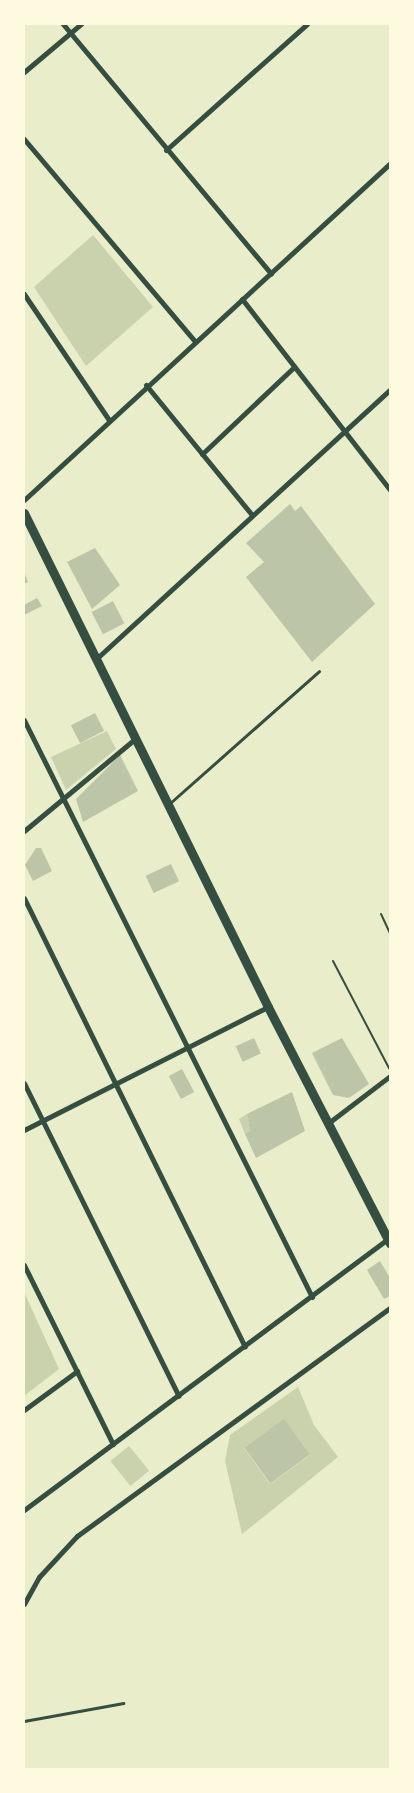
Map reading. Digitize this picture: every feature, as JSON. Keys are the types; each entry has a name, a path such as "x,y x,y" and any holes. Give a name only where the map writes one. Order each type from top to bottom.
{"main road":[{"path":"24,513 326,1125 389,1241"}],"street":[{"path":"63,24 271,274"},
{"path":"24,72 81,24"},
{"path":"166,150 307,24"},
{"path":"24,139 194,340"},
{"path":"24,500 194,340 271,274 390,163"},
{"path":"24,294 109,420"},
{"path":"242,299 390,490"},
{"path":"202,454 294,367"},
{"path":"146,386 252,515"},
{"path":"96,659 390,390"},
{"path":"24,721 312,1297"},
{"path":"24,832 135,738"},
{"path":"24,898 245,1347"},
{"path":"24,1130 268,1007"},
{"path":"326,1125 390,1076"},
{"path":"24,1083 179,1396"},
{"path":"24,1510 389,1241"},
{"path":"24,1265 114,1444"},
{"path":"24,1604 39,1577 77,1536 390,1308"},
{"path":"24,1410 77,1371"}],"lane":[{"path":"167,806 319,671"},
{"path":"24,1721 124,1703"}],"path":[{"path":"382,914 390,933"},
{"path":"333,961 390,1070"}],"green space":[{"path":"93,235 153,307 86,366 34,287"},
{"path":"107,731 116,749 66,790 51,757"},
{"path":"247,1114 250,1131 245,1134 239,1119"},
{"path":"24,1292 59,1369 24,1396"},
{"path":"298,1387 314,1425 338,1457 242,1534 225,1461 230,1435","holes":["284,1420 310,1455 270,1484 244,1448"]},
{"path":"129,1446 149,1471 130,1486 110,1461"}],"building":[{"path":"290,504 295,511 301,506 375,604 312,662 246,577 264,562 246,543"},
{"path":"95,548 120,585 92,609 67,562"},
{"path":"24,572 28,582 24,584"},
{"path":"37,598 42,606 24,615 24,605"},
{"path":"113,601 124,623 103,634 92,612"},
{"path":"95,713 104,731 80,743 71,725"},
{"path":"120,755 138,791 83,822 76,799"},
{"path":"36,848 41,848 52,871 33,881 25,865"},
{"path":"171,864 179,881 154,893 146,876"},
{"path":"254,1038 261,1054 243,1062 236,1046"},
{"path":"342,1038 369,1084 349,1098 333,1095 312,1053"},
{"path":"182,1069 194,1092 181,1099 169,1076"},
{"path":"292,1092 305,1131 256,1158 245,1134 250,1131 247,1114"},
{"path":"380,1261 390,1278 390,1296 384,1299 367,1270"},
{"path":"284,1419 310,1455 270,1483 244,1448"}]}
